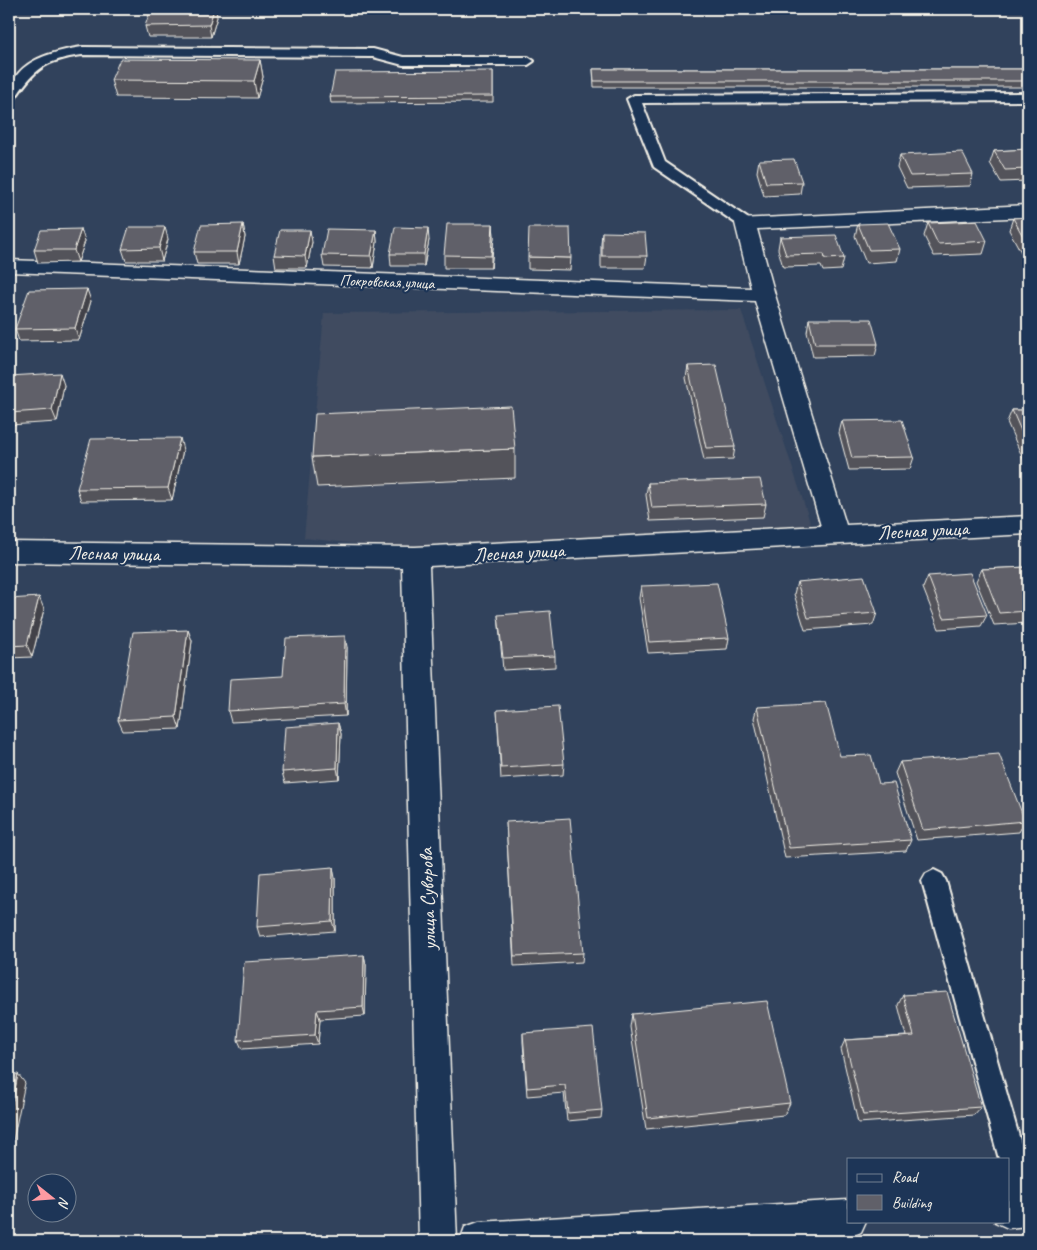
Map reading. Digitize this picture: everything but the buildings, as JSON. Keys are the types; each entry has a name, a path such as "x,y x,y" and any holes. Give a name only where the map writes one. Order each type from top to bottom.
{"street":[{"path":"836,535 764,295 745,223 1028,211"},
{"name":"Покровская улица","path":"9,266 764,295"},
{"name":"Лесная улица","path":"9,552 415,557 1028,525"},
{"name":"улица Суворова","path":"415,557 438,1241"},
{"path":"479,1241 847,1218"}],"lane":[{"path":"9,97 22,75 33,65 43,59 62,53 82,51 374,53 403,61 528,61"},
{"path":"745,223 659,164 634,99 1028,97"},
{"path":"934,881 1008,1158"},
{"path":"1010,1167 1021,1208"}],"shaded area":[{"path":"741,310 813,531 416,551 304,538 324,313"}]}
